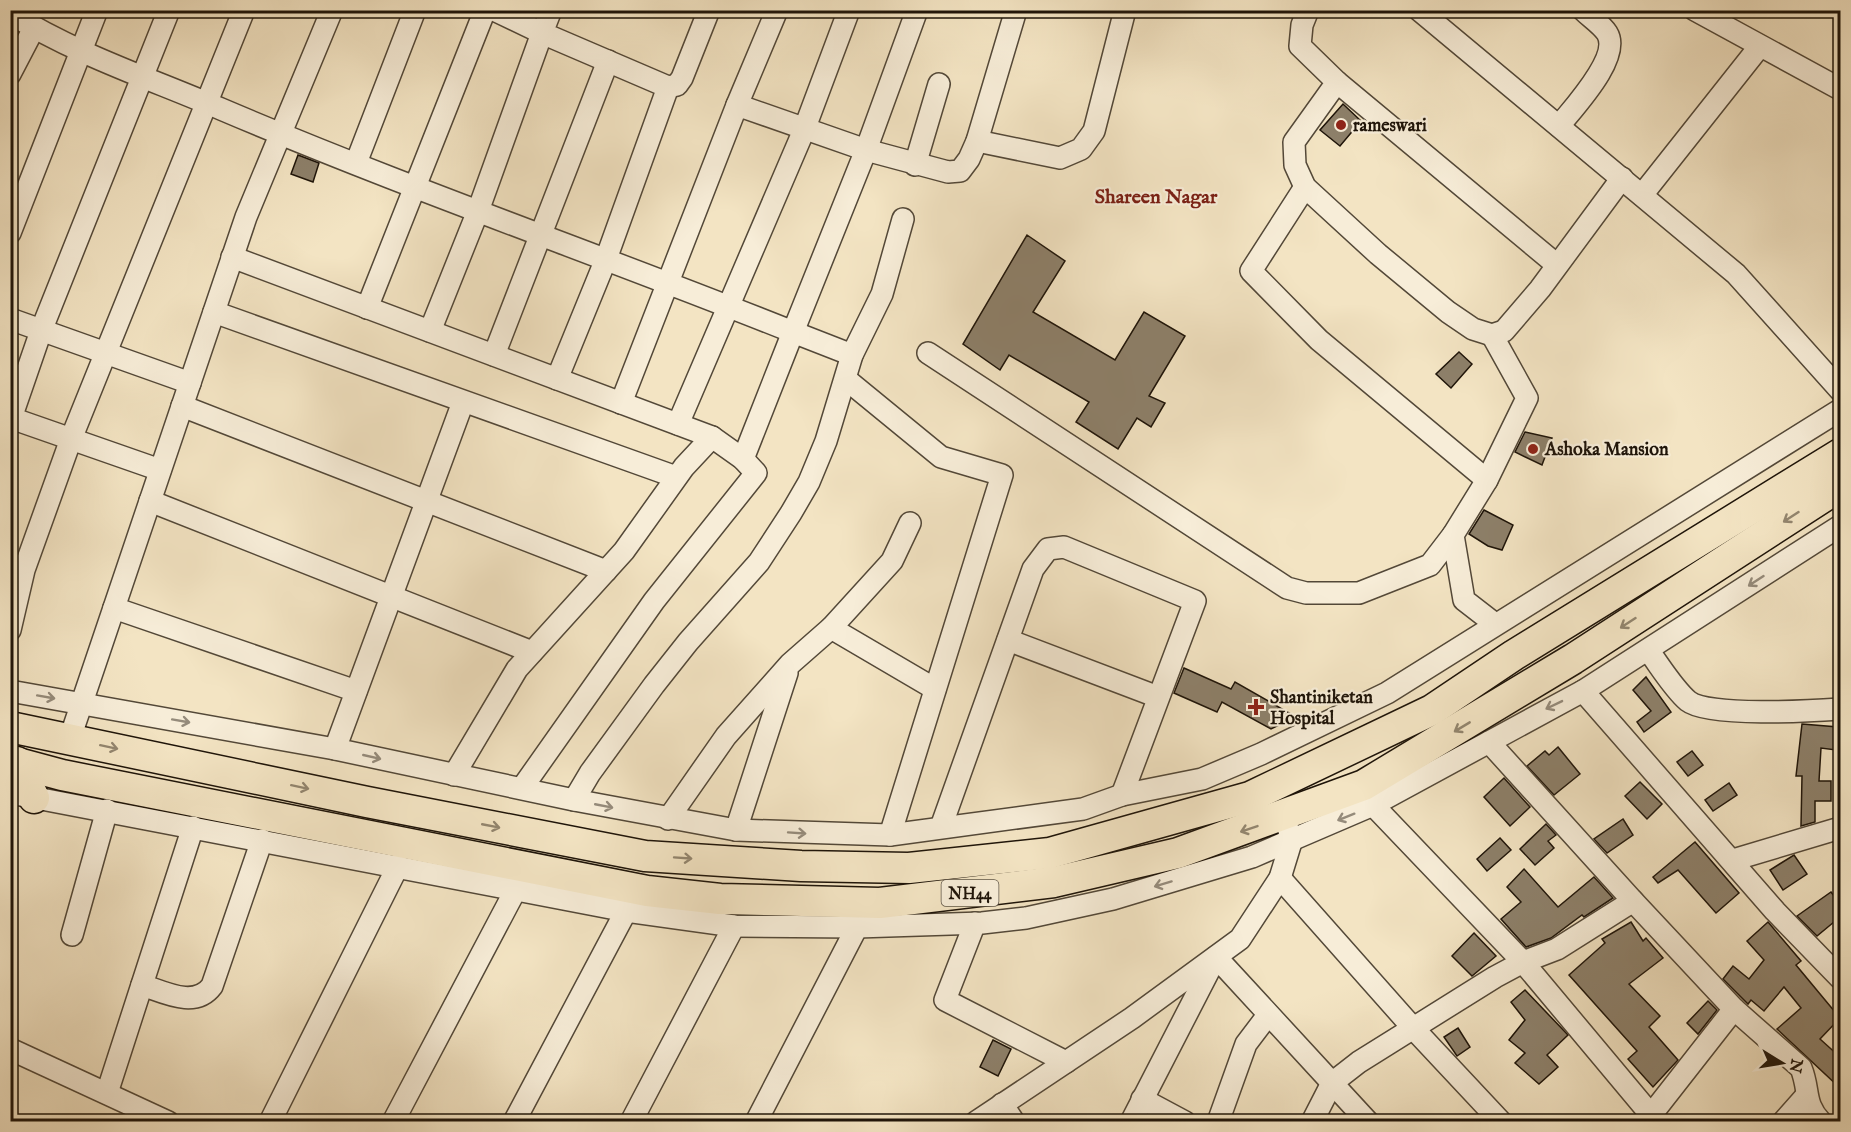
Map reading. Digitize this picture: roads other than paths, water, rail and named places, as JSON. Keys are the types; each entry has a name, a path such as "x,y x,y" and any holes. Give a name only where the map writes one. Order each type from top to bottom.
{"highway":[{"name":"NH44","path":"13,723 70,738 367,802 645,856 801,866 909,868 1050,853 1250,797 1432,710 1521,651 1840,454"},
{"name":"NH44","path":"14,762 62,776 636,889 720,899 880,903 1054,882 1288,827 1364,785 1573,659 1840,486"},
{"path":"14,762 22,795"}],"street":[{"path":"10,233 97,10"},
{"path":"160,470 11,418 41,331 169,10"},
{"path":"10,630 24,570 71,439 244,10"},
{"path":"70,738 232,257 332,10"},
{"path":"356,163 415,10"},
{"path":"367,308 417,187 485,10"},
{"path":"494,10 668,87 677,85 682,78 708,10"},
{"path":"430,331 478,211 551,10"},
{"path":"621,403 737,105 777,10"},
{"path":"678,424 804,130 849,10"},
{"path":"743,459 866,150 917,10"},
{"path":"737,105 804,130 915,165 948,172 960,171 969,159 977,141 1016,10"},
{"path":"977,141 1060,158 1081,149 1094,131 1125,10"},
{"path":"1308,10 1302,25 1300,46 1337,82 1557,265"},
{"path":"1419,10 1736,274 1840,390"},
{"path":"1559,126 1599,75 1610,45 1608,33 1583,10"},
{"path":"1695,10 1840,90"},
{"path":"10,13 34,28 82,50 280,134 669,283 852,356"},
{"path":"10,74 34,28"},
{"path":"1642,195 1760,46"},
{"path":"494,355 608,61"},
{"path":"1337,82 1294,142 1295,165 1305,187 1378,254 1448,312 1473,329 1492,335 1504,332 1622,178"},
{"path":"915,165 939,84"},
{"path":"557,379 606,259 668,87"},
{"path":"1305,187 1251,271 1319,340 1487,480"},
{"path":"574,800 590,773 654,685 688,642 759,562 791,513 813,472 847,380 852,356 882,294 903,219"},
{"path":"232,257 712,437 743,459 756,473 654,601 522,788"},
{"path":"214,312 676,477"},
{"path":"10,319 190,383"},
{"path":"928,353 1287,588 1306,593 1359,592 1430,565 1453,536 1487,480 1527,398 1492,335"},
{"path":"847,380 941,457 1002,475 890,835"},
{"path":"335,749 463,402"},
{"path":"182,406 606,571"},
{"path":"10,691 335,749 668,819 736,830 890,835 1083,809 1122,795 1202,779 1261,754 1387,693 1840,410"},
{"path":"454,775 517,669 624,551 676,477 712,437"},
{"path":"150,501 532,652"},
{"path":"668,819 726,736 790,663 831,628 892,561 910,523"},
{"path":"22,795 626,911 734,926 857,927 975,923 1026,918 1113,899 1252,857 1288,827 1373,806 1490,742 1539,712 1583,691 1840,526"},
{"path":"1453,536 1464,600 1495,624"},
{"path":"941,827 1033,569 1048,549 1064,547 1195,601 1122,795"},
{"path":"114,608 356,691"},
{"path":"831,628 935,689"},
{"path":"1008,640 1158,696"},
{"path":"1648,650 1687,701 1700,708 1839,711"},
{"path":"736,830 790,663"},
{"path":"1583,691 1734,860 1775,911 1840,978"},
{"path":"1490,742 1734,1009 1801,1068 1807,1082 1806,1096 1812,1112 1821,1122"},
{"path":"976,1122 1008,1113 1066,1062 1240,939 1280,878 1288,827 1261,754"},
{"path":"1373,806 1523,962 1651,1119 1734,1009"},
{"path":"72,935 107,810"},
{"path":"107,1093 193,827"},
{"path":"1734,860 1840,828"},
{"path":"142,985 196,999 206,994 212,986 262,840"},
{"path":"270,1122 398,866"},
{"path":"1280,878 1413,1028 1502,1122"},
{"path":"393,1122 516,889"},
{"path":"1312,1122 1332,1083 1359,1062 1523,962 1557,949 1633,901"},
{"path":"514,1122 626,911"},
{"path":"975,923 945,1000 1066,1062"},
{"path":"631,1122 734,926"},
{"path":"756,1122 857,927"},
{"path":"1216,957 1368,1122"},
{"path":"1131,1122 1216,957"},
{"path":"1218,1122 1246,1044 1268,1015"},
{"path":"10,1049 168,1122"},
{"path":"1783,1122 1806,1096"},
{"path":"1142,1099 1185,1122"}],"place":[{"name":"rameswari","path":"1341,125"},
{"name":"Ashoka Mansion","path":"1533,449"},
{"name":"Shantiniketan Hospital","path":"1256,707"}],"district":[{"name":"Shareen Nagar","path":"1156,196"}]}
